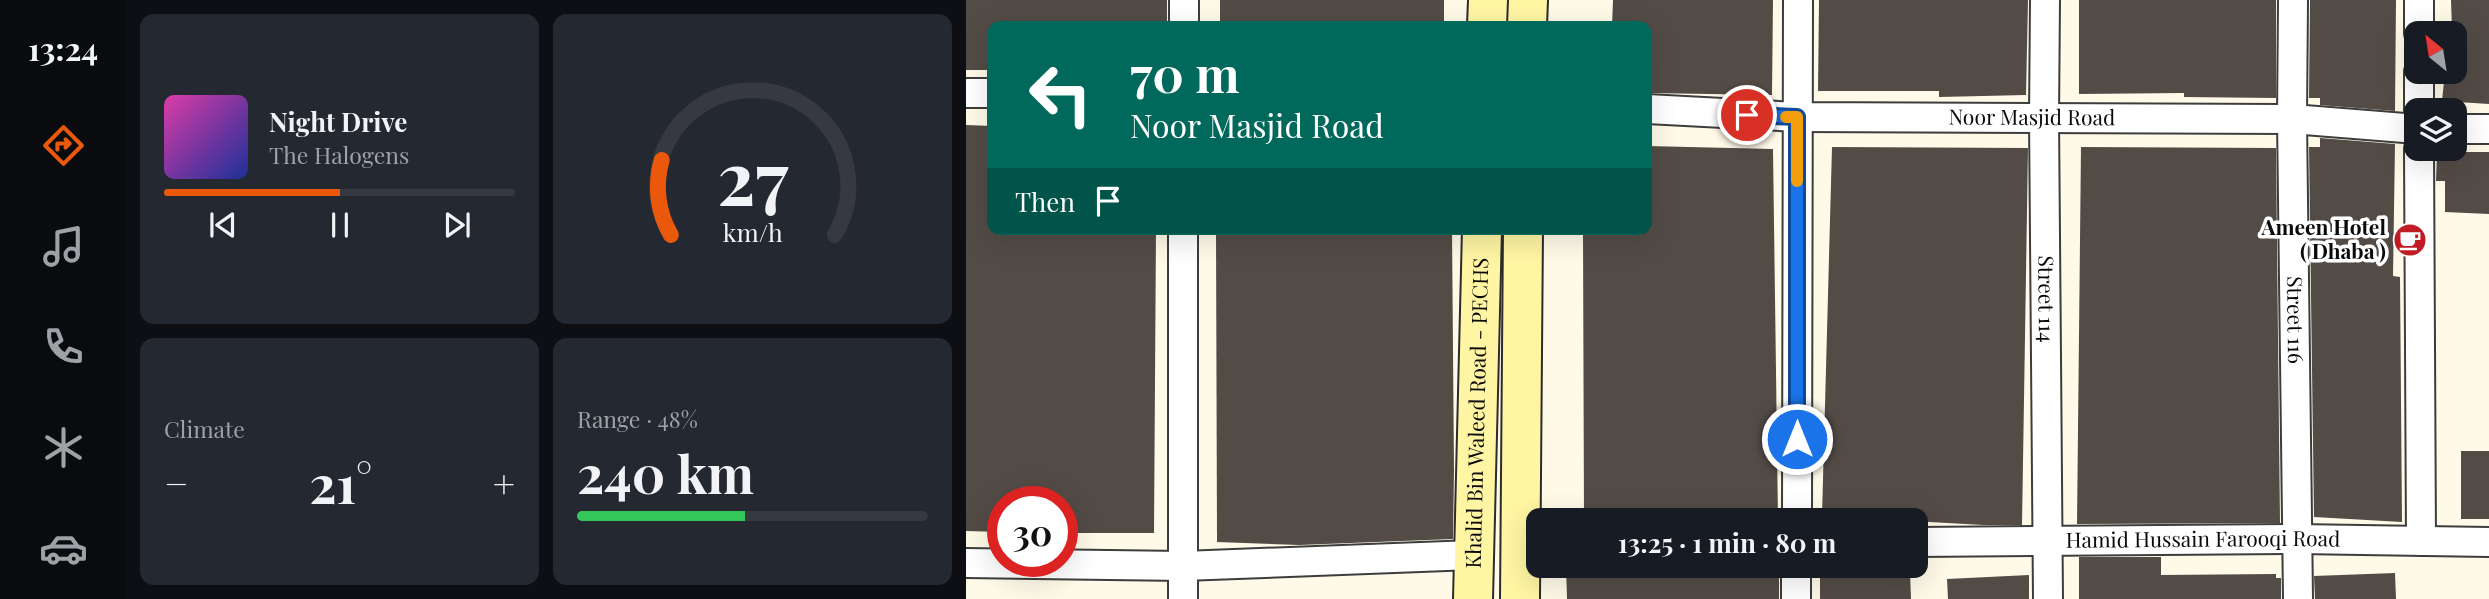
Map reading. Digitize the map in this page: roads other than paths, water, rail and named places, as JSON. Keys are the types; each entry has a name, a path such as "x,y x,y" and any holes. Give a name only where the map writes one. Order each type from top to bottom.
{"main road":[{"path":"1488,0 1488,21"},
{"path":"1527,21 1528,0"},
{"name":"Khalid Bin Waleed Road - PECHS","path":"1473,599 1482,235"},
{"name":"Khalid Bin Waleed Road - PECHS","path":"1523,235 1528,508"},
{"name":"Khalid Bin Waleed Road - PECHS","path":"1520,599 1526,566"}],"street":[{"path":"1184,0 1184,21"},
{"path":"1797,508 1798,0"},
{"name":"Street 114","path":"2045,0 2048,599"},
{"name":"Street 116","path":"2293,0 2298,599"},
{"path":"2419,0 2419,21"},
{"path":"966,93 987,93"},
{"name":"Noor Masjid Road","path":"1652,109 1797,117 2292,120 2404,128"},
{"path":"2467,129 2489,129"},
{"path":"2419,161 2421,541"},
{"path":"1183,235 1183,599"},
{"name":"Hamid Hussain Farooqi Road","path":"1928,542 2298,539 2489,542"},
{"path":"966,563 1183,566 1473,555"},
{"path":"1796,578 1796,599"}],"place":[{"name":"Ameen Hotel ( Dhaba )","path":"2410,240"}]}
